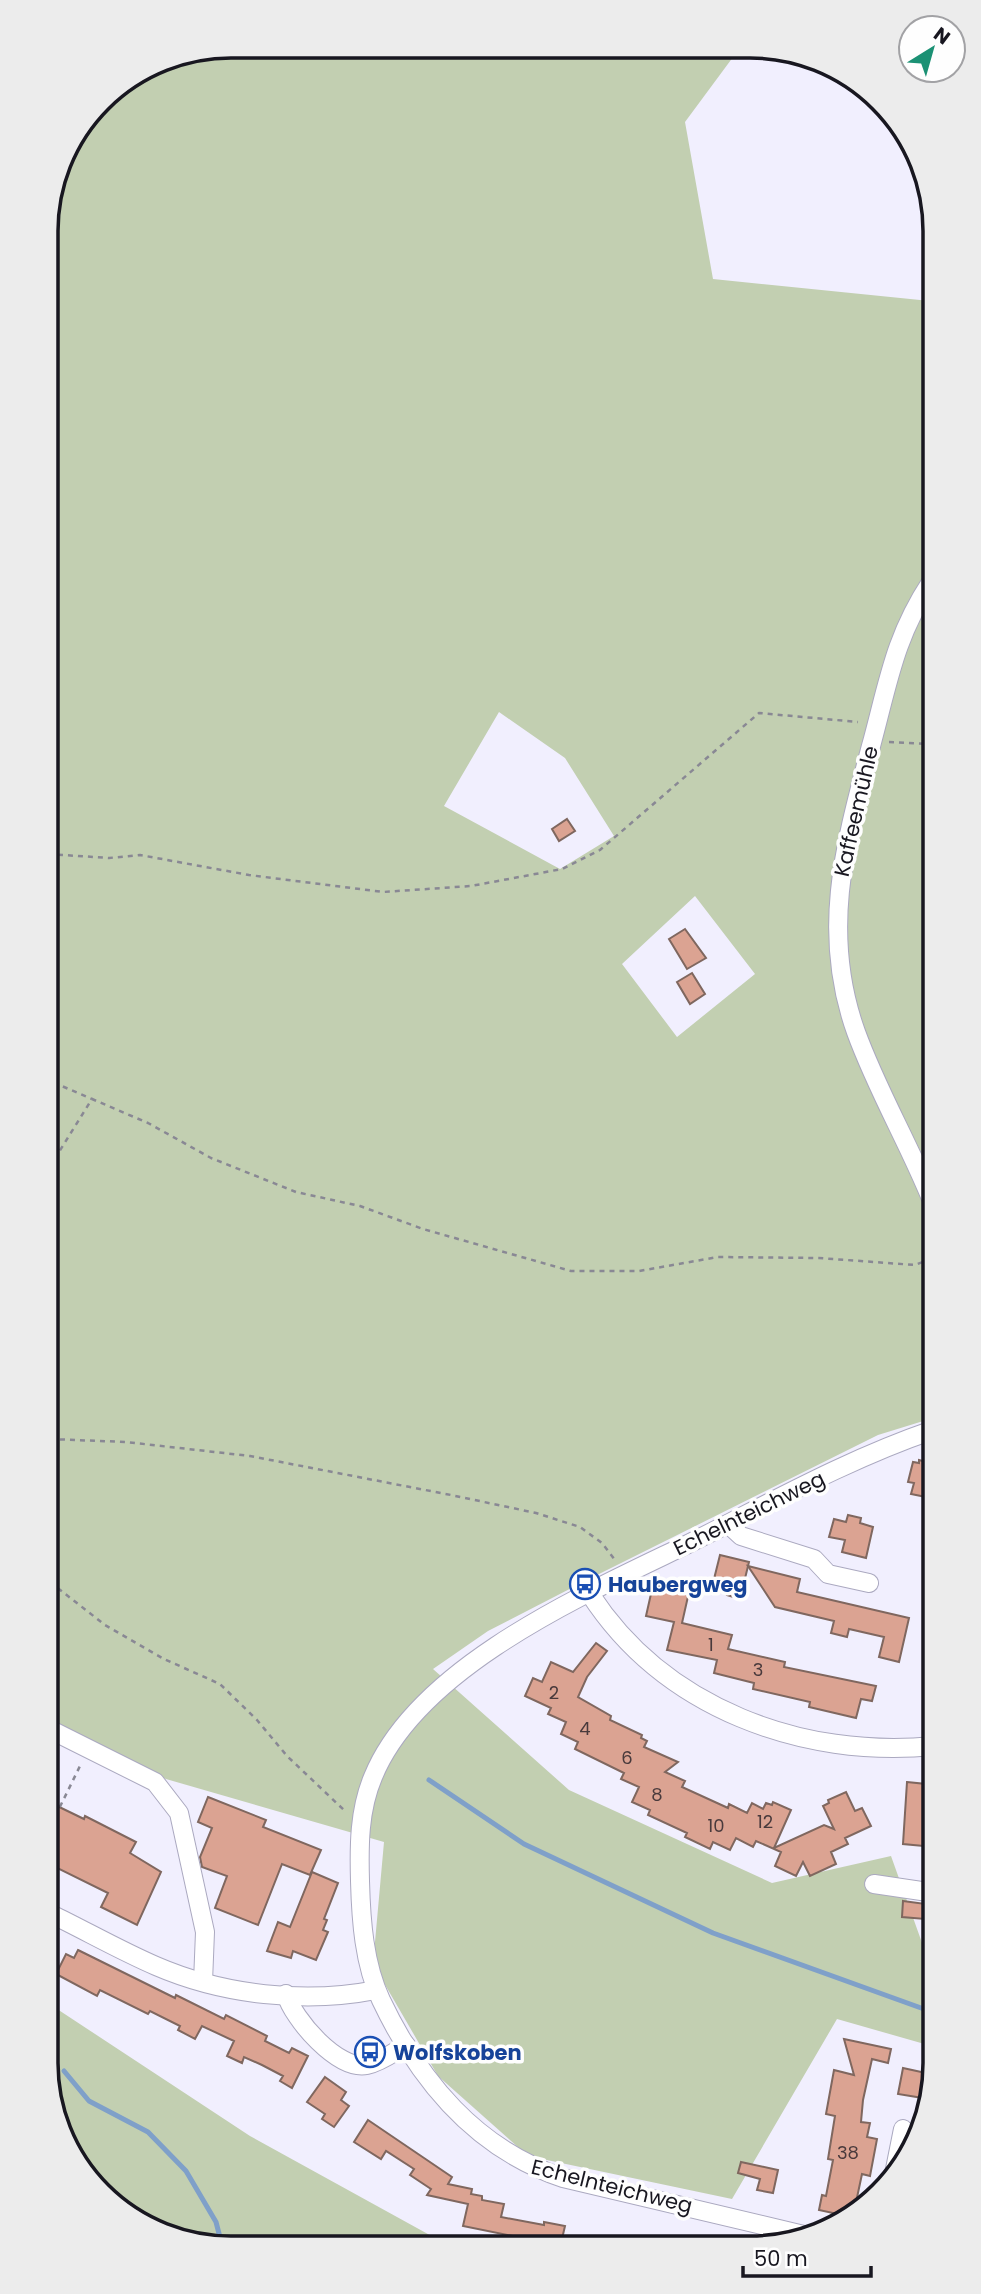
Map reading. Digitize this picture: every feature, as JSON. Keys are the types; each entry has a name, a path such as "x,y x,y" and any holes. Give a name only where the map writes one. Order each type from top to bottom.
{"street":[{"name":"Kaffeemühle","path":"923,594 901,632 843,851 836,935 843,984 856,1032 923,1181"},
{"name":"Echelnteichweg","path":"789,2231 563,2178 529,2167 501,2151 468,2124 432,2086 376,1990 367,1954 360,1906 361,1820 372,1778 392,1740 420,1706 451,1676 625,1575 858,1459 923,1434"},
{"path":"728,1524 741,1536 814,1559 828,1574 869,1583"},
{"path":"590,1594 607,1620 648,1662 697,1696 734,1716 813,1741 845,1747 892,1750 923,1747"},
{"path":"58,1734 155,1783 179,1813 205,1932 203,1982"},
{"path":"874,1884 923,1891"},
{"path":"58,1917 158,1967 243,1992 349,1995 376,1990"},
{"path":"286,1994 290,2010 326,2047 351,2065 366,2066 406,2045"},
{"path":"899,2151 903,2129"}],"path":[{"path":"58,855 108,858 140,855 249,875 383,891 471,886 562,869 600,850 759,713 849,719 874,733 923,742"},
{"path":"58,1084 148,1123 211,1158 296,1192 360,1206 423,1229 571,1271 639,1270 718,1256 819,1258 915,1265 923,1262"},
{"path":"58,1154 92,1099"},
{"path":"58,1439 126,1442 289,1462 536,1513 580,1528 602,1543 625,1575"},
{"path":"58,1588 105,1625 164,1659 220,1684 338,1807 361,1820"},
{"path":"58,1811 89,1749"}],"green space":[{"path":"220,58 732,58 685,122 713,279 923,300 923,1421 878,1435 589,1579 488,1631 433,1669 569,1790 772,1883 891,1856 923,1946 923,2044 837,2019 732,2199 528,2156 438,2076 373,1964 384,1842 166,1779 58,1726 58,220 64,186 81,144 108,108 144,81 197,61","holes":["499,712 565,758 614,836 560,869 444,806","695,896 755,974 677,1037 622,964"]},
{"path":"58,2010 250,2136 431,2236 220,2236 175,2227 144,2213 108,2186 81,2150 71,2129 59,2086"}],"building":[{"path":"567,819 575,831 559,841 552,829"},
{"path":"685,929 706,958 687,969 669,939"},
{"path":"692,973 705,994 690,1004 677,982"},
{"path":"919,1460 923,1461 923,1496 911,1494 914,1483 908,1482 913,1462 919,1463"},
{"path":"848,1515 861,1518 860,1523 873,1527 866,1558 842,1552 845,1540 829,1537 834,1519 846,1522"},
{"path":"720,1555 749,1562 740,1599 727,1595 729,1587 713,1583"},
{"path":"748,1566 800,1579 797,1592 909,1618 899,1662 879,1657 884,1637 849,1629 847,1637 831,1633 834,1621 775,1607"},
{"path":"653,1585 689,1592 682,1623 732,1635 728,1649 785,1662 784,1667 876,1686 872,1701 861,1699 856,1718 809,1707 810,1702 753,1689 754,1683 714,1673 717,1660 667,1650 674,1622 646,1616"},
{"path":"596,1643 607,1651 587,1677 578,1697 611,1716 610,1720 642,1735 641,1738 647,1741 644,1747 678,1762 665,1772 685,1781 682,1787 728,1808 729,1804 747,1813 752,1803 763,1809 766,1803 772,1805 773,1802 791,1810 774,1848 824,1825 834,1829 823,1806 829,1803 828,1800 846,1792 855,1811 862,1808 871,1826 845,1838 848,1844 831,1852 836,1864 810,1876 803,1862 796,1876 775,1866 781,1852 756,1841 753,1847 736,1838 730,1850 713,1842 710,1849 685,1837 687,1833 648,1815 650,1810 632,1802 639,1787 621,1779 624,1773 575,1749 578,1742 561,1734 566,1722 548,1714 551,1708 525,1696 533,1678 542,1682 551,1662 573,1672"},
{"path":"907,1782 923,1784 923,1846 903,1844"},
{"path":"208,1797 266,1820 263,1827 321,1850 310,1875 282,1864 258,1925 215,1908 227,1876 202,1867 200,1857 212,1828 198,1822"},
{"path":"58,1806 84,1819 85,1816 136,1842 130,1853 161,1872 137,1925 101,1907 108,1893 58,1868"},
{"path":"312,1872 338,1883 324,1919 327,1920 323,1930 328,1932 316,1960 293,1951 291,1958 267,1951 278,1922 290,1927"},
{"path":"903,1901 923,1904 923,1919 902,1917"},
{"path":"78,1950 175,1998 176,1995 224,2019 226,2015 267,2036 265,2041 289,2053 292,2048 308,2056 292,2088 280,2081 283,2076 262,2065 244,2057 242,2063 227,2056 234,2041 202,2026 195,2039 178,2030 180,2026 150,2011 148,2014 100,1990 97,1996 58,1975 66,1954 74,1958"},
{"path":"844,2039 891,2049 888,2063 872,2059 863,2100 861,2122 870,2123 867,2137 877,2139 870,2176 862,2174 857,2200 836,2214 819,2210 822,2195 826,2196 833,2160 828,2159 835,2116 826,2114 834,2070 854,2075"},
{"path":"903,2068 923,2072 920,2098 898,2094"},
{"path":"325,2077 346,2092 341,2100 349,2106 334,2127 322,2119 325,2114 307,2102"},
{"path":"368,2120 452,2177 448,2184 472,2189 471,2194 482,2196 482,2200 504,2204 501,2217 565,2226 563,2236 513,2236 463,2226 468,2204 427,2195 431,2189 410,2175 414,2169 386,2151 381,2159 354,2142"},
{"path":"741,2162 778,2170 773,2193 757,2190 760,2179 738,2173"}],"waterway":[{"path":"429,1780 524,1844 713,1933 923,2009"},
{"path":"64,2071 89,2101 148,2132 186,2171 216,2222 220,2236"}],"place":[{"name":"Haubergweg","path":"585,1584"},
{"name":"Wolfskoben","path":"370,2052"}]}
